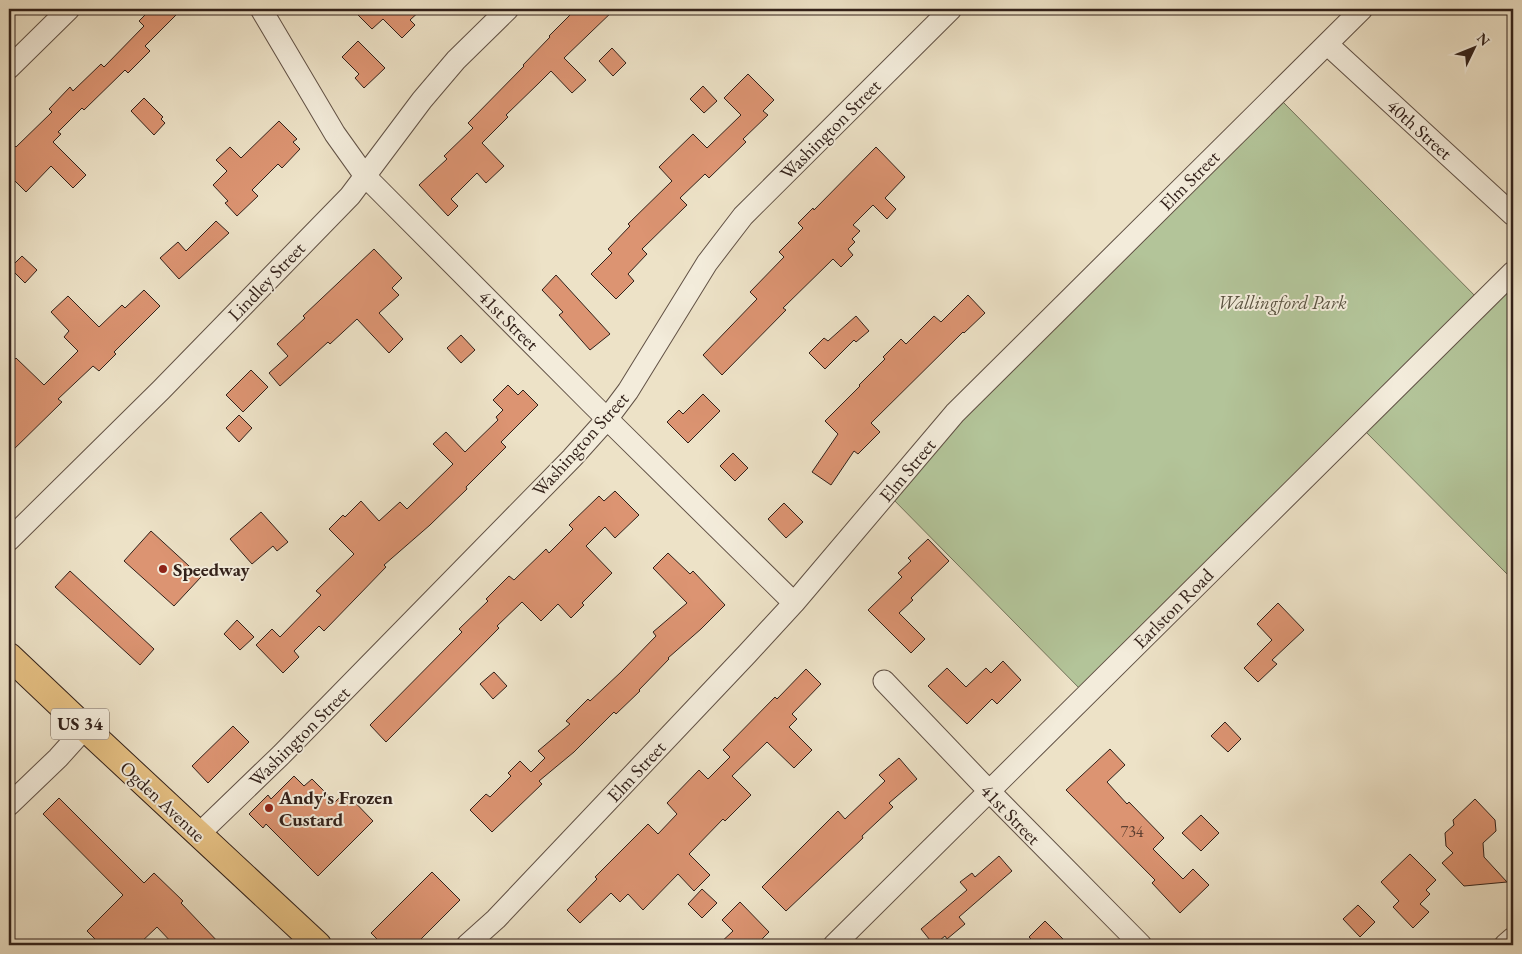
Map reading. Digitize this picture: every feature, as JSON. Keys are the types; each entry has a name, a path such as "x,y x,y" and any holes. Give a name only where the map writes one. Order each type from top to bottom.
{"main road":[{"name":"Ogden Avenue","path":"9,656 318,945"}],"street":[{"path":"9,68 69,9"},
{"name":"41st Street","path":"261,9 335,134 365,176 607,419 794,602"},
{"name":"Lindley Street","path":"9,540 161,390 350,196 422,100 456,60 508,9"},
{"name":"Washington Street","path":"199,834 281,755 572,458 607,419 628,391 707,263 743,216 951,9"},
{"name":"Elm Street","path":"467,945 525,888 747,654 794,602 955,413 1362,9"},
{"name":"40th Street","path":"1327,44 1513,215"},
{"name":"Earlston Road","path":"834,945 1513,272"},
{"name":"41st Street","path":"884,681 988,791 1141,945"},
{"path":"9,805 58,758 85,728"},
{"path":"1506,945 1513,938"}],"green space":[{"name":"Wallingford Park","path":"1282,101 1487,308 1513,282 1513,580 1357,423 1084,693 888,494"}],"building":[{"path":"151,9 182,9 145,46 150,51 128,73 125,70 84,110 82,108 58,132 61,134 53,142 86,175 73,188 51,166 26,192 9,175 9,140 16,147 52,112 49,109 70,87 73,91 101,64 104,67 144,26 139,21"},
{"path":"352,9 422,9 410,20 415,25 402,38 383,19 372,29"},
{"path":"576,9 615,9 564,58 586,80 572,93 551,71 506,115 508,117 482,143 504,166 486,183 477,173 451,199 458,206 448,216 419,185 447,159 444,156 473,128 468,123"},
{"path":"358,41 385,68 364,88 355,78 359,74 342,57"},
{"path":"612,48 626,63 613,76 599,61"},
{"path":"748,74 774,100 763,111 768,115 743,139 746,142 709,178 705,174 680,198 687,205 642,249 647,254 628,274 634,281 616,299 591,274 612,253 608,249 630,226 628,224 672,181 659,167 693,134 707,148 741,115 724,98"},
{"path":"703,86 717,101 704,113 690,99"},
{"path":"144,98 163,117 161,119 165,123 154,135 131,111"},
{"path":"279,121 297,139 293,142 300,149 282,168 278,164 252,190 258,196 237,216 225,203 228,201 213,185 227,171 216,160 230,147 241,158"},
{"path":"876,147 905,177 885,198 896,209 887,219 873,205 853,225 860,231 852,239 855,242 848,249 853,255 841,267 833,259 783,308 786,310 722,375 703,355 757,299 750,292 784,257 779,252 803,228 798,223 813,208 814,210"},
{"path":"216,221 229,233 179,279 160,258 178,242 186,251"},
{"path":"374,249 402,278 392,288 399,295 379,313 403,339 389,353 357,319 330,344 328,342 280,386 269,373 288,356 277,344 305,318 303,316"},
{"path":"22,256 37,270 25,283 10,268"},
{"path":"556,275 610,334 590,350 559,315 563,312 542,290"},
{"path":"144,290 160,306 114,352 116,354 99,371 93,366 58,399 62,402 9,454 9,365 16,358 44,385 78,351 64,337 69,331 51,312 68,296 99,327 122,305 125,308"},
{"path":"968,295 985,313 963,332 871,423 880,432 858,454 854,451 831,485 812,472 838,434 825,421 860,386 885,359 883,357 901,339 906,344 934,316 941,322"},
{"path":"856,316 869,331 856,342 854,340 825,369 809,353 824,338 828,341"},
{"path":"461,335 475,350 461,363 447,348"},
{"path":"251,370 268,387 243,412 226,395"},
{"path":"508,385 518,395 523,390 538,405 501,442 506,447 430,525 384,565 386,567 324,631 319,626 294,651 299,657 283,673 256,645 272,629 280,637 321,595 316,591 354,554 329,529 343,515 345,517 361,501 379,521 400,502 407,509 453,464 433,444 446,432 465,452 498,420 496,417 503,410 493,400"},
{"path":"703,394 720,411 688,443 667,422 679,410 683,414"},
{"path":"239,415 252,428 239,442 226,428"},
{"path":"733,453 748,468 735,481 720,466"},
{"path":"615,491 639,515 615,538 605,527 586,546 612,573 582,603 584,605 571,618 558,604 541,621 522,602 497,626 499,628 386,742 370,725 462,632 459,629 488,601 486,599 509,576 514,580 546,549 549,553 573,529 569,525 599,496 604,501"},
{"path":"784,503 803,522 786,538 768,519"},
{"path":"261,512 288,542 277,551 273,546 252,564 230,539"},
{"name":"Speedway","path":"151,531 201,577 174,606 124,561"},
{"path":"928,539 949,561 911,598 913,600 899,613 925,639 911,653 868,610 902,577 898,573 911,561 908,558"},
{"path":"668,553 690,574 693,571 725,605 668,658 640,691 616,714 614,712 574,752 539,781 542,784 492,832 470,810 486,794 490,797 511,776 508,773 520,761 531,772 545,758 538,751 570,724 566,721 588,699 590,701 621,672 656,636 653,632 687,603 653,568"},
{"path":"70,571 154,649 140,665 55,587"},
{"path":"1278,603 1304,630 1272,660 1277,664 1258,682 1244,668 1272,640 1257,624"},
{"path":"237,620 254,637 240,650 224,634"},
{"path":"1003,661 1021,680 997,704 992,699 967,724 928,686 947,668 966,687 986,668 991,673"},
{"path":"806,669 821,684 792,714 797,719 789,727 812,750 794,768 767,742 732,776 751,795 725,821 723,819 689,854 710,875 694,891 678,874 643,910 628,894 620,902 611,893 580,923 567,910 597,879 595,877 648,824 658,834 677,814 667,803 699,770 708,779 730,757 723,750 775,697 777,699"},
{"path":"494,672 507,686 493,699 480,684"},
{"path":"1225,722 1241,739 1228,752 1211,736"},
{"path":"233,726 249,742 208,783 192,766"},
{"path":"1110,749 1125,765 1107,782 1127,804 1129,802 1164,838 1153,849 1183,879 1193,869 1209,885 1180,913 1152,883 1155,880 1066,790"},
{"path":"899,758 917,779 889,803 893,807 862,836 863,838 786,911 762,887 838,811 845,819 885,781 879,775"},
{"path":"294,776 304,786 312,779 335,802 345,792 373,821 318,876 266,824 263,828 249,814 268,795 271,799"},
{"path":"59,798 144,883 154,873 183,901 181,903 221,945 174,945 157,927 138,945 101,945 87,931 123,895 43,814"},
{"path":"1475,799 1495,820 1496,831 1483,843 1484,857 1507,882 1464,886 1442,863 1453,853 1446,846 1445,833 1454,825 1453,820"},
{"path":"1201,815 1219,833 1201,851 1182,833"},
{"path":"1410,854 1436,880 1426,890 1430,894 1420,904 1429,912 1413,928 1393,907 1399,901 1381,882"},
{"path":"999,856 1012,871 959,917 965,924 947,939 945,936 934,945 921,929 967,890 960,882 972,873 975,877"},
{"path":"432,872 460,900 415,945 383,945 371,933"},
{"path":"702,889 717,903 702,918 688,904"},
{"path":"740,902 769,932 756,945 718,945 733,931 722,920"},
{"path":"1358,905 1375,922 1360,937 1343,919"},
{"path":"1045,921 1069,945 1037,945 1029,937"}],"place":[{"name":"Speedway","path":"163,569"},
{"name":"Andy's Frozen Custard","path":"269,808"}]}
